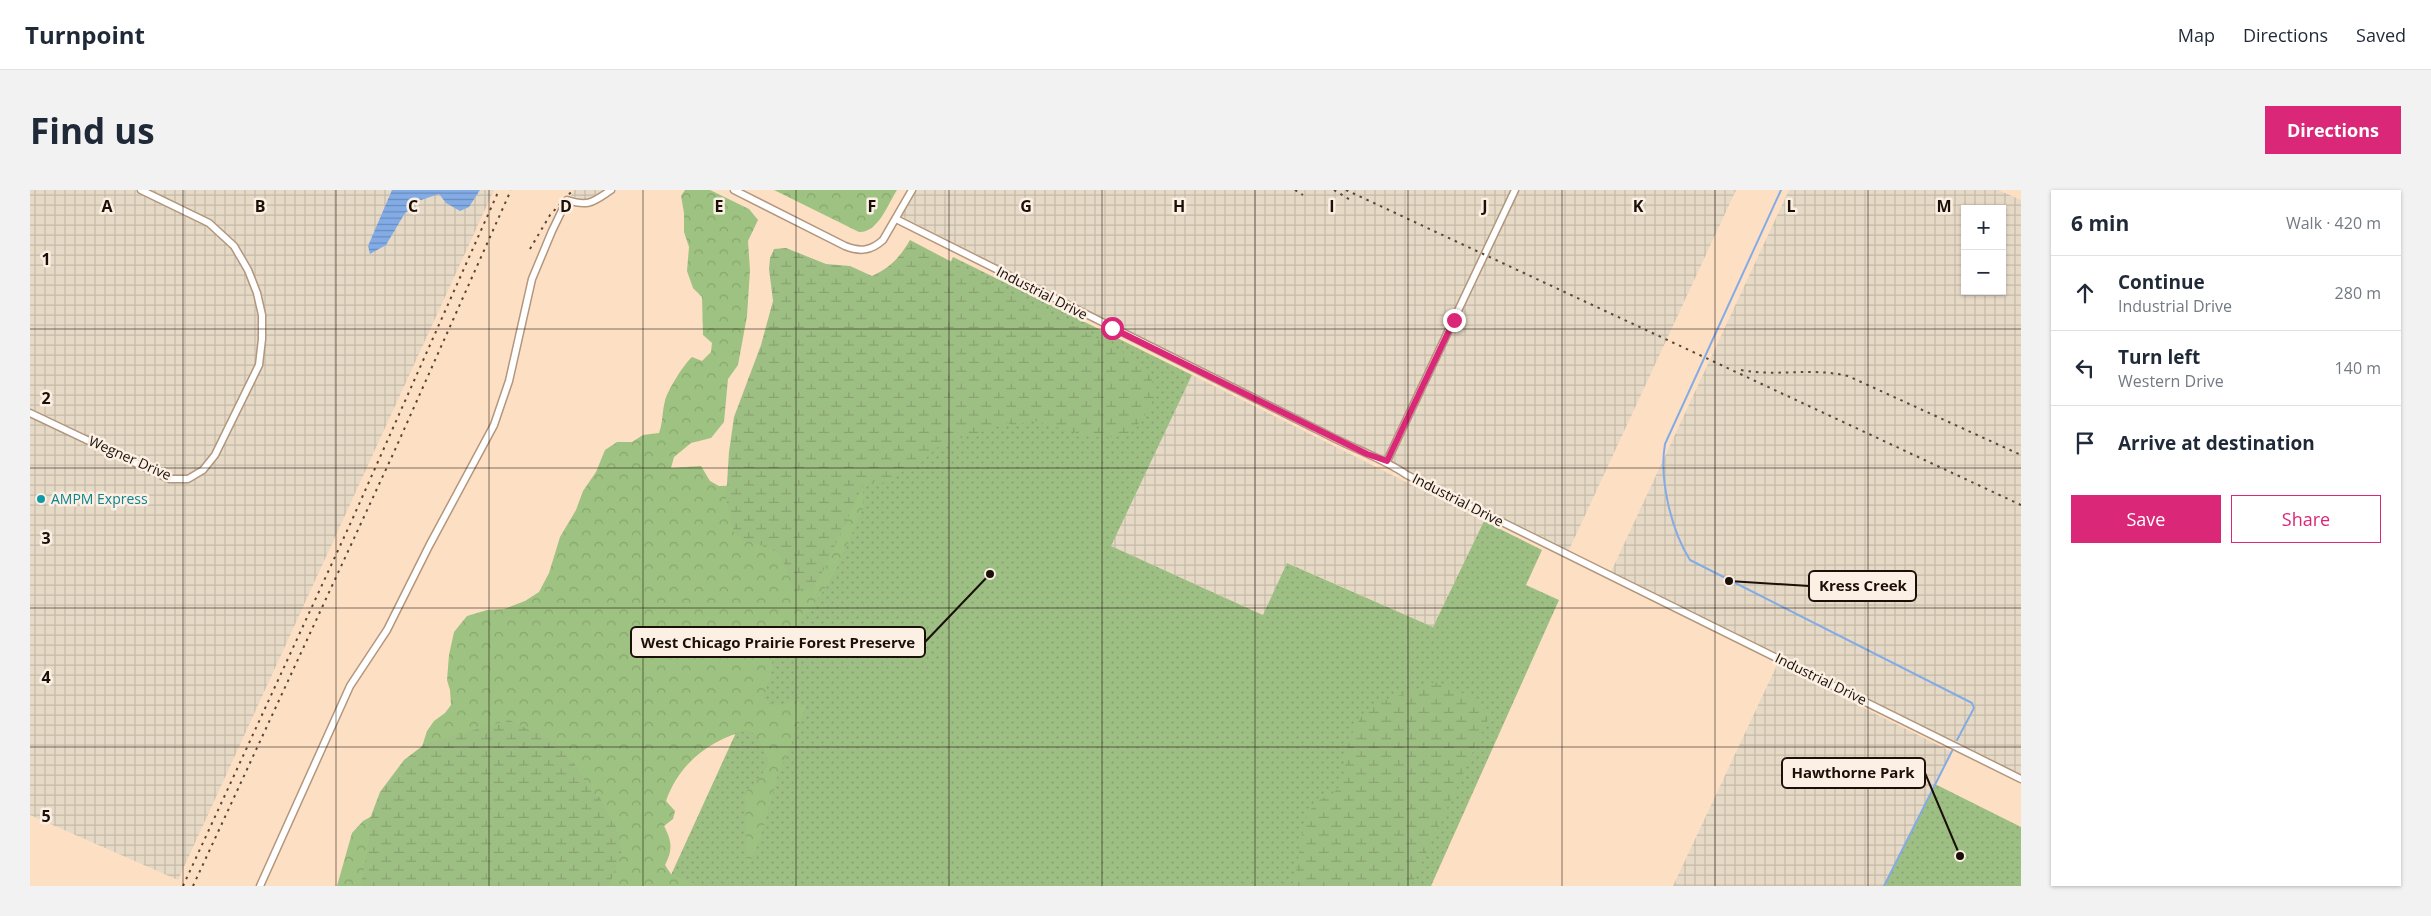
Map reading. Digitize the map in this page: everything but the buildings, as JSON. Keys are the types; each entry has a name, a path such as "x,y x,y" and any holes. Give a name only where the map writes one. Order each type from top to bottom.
{"street":[{"name":"Wegner Drive","path":"30,413 169,479 188,479 203,470 215,455 259,365 262,340 259,300 248,270 234,246 209,223 141,190"},
{"path":"260,886 350,686 387,630 428,546 494,425 509,381 532,279 567,200 580,204 590,203 612,190"},
{"path":"734,190 856,250 876,246 883,240 912,190"},
{"path":"1387,461 1515,190"},
{"name":"Industrial Drive","path":"896,219 1332,437 1367,454 1387,461 1407,475 2021,779"}],"shaded area":[{"path":"30,190 494,190 178,880 30,815"},
{"path":"574,190 603,190 587,200 571,196"},
{"path":"917,190 1736,190 1568,552 901,216"},
{"path":"1789,190 1998,190 2021,200 2021,775 1611,572"},
{"path":"1192,375 1484,521 1433,627 1288,563 1264,615 1110,546"},
{"path":"1777,665 1952,752 1884,886 1673,886"}],"green space":[{"path":"685,190 710,190 749,209 758,220 748,241 750,270 747,316 738,365 728,379 724,422 711,438 691,443 674,457 671,468 701,466 710,481 719,486 863,480 863,508 836,570 822,593 797,625 773,634 769,645 773,667 763,698 773,705 783,705 795,700 806,706 779,771 760,839 747,868 745,793 759,779 769,763 758,737 748,730 721,740 698,755 679,775 666,801 675,811 673,819 664,826 669,836 670,846 665,865 671,874 693,883 695,886 337,886 352,833 363,821 381,811 419,756 427,731 434,721 445,713 451,705 447,680 449,655 454,632 467,616 487,610 504,609 525,601 539,592 549,573 560,537 576,510 583,491 596,472 605,450 617,442 632,442 643,435 659,433 665,401 676,378 692,357 702,361 711,352 712,343 703,335 702,297 693,288 687,271 689,247 684,232 684,213 681,196"},
{"path":"774,190 897,190 877,223 866,231 859,232"},
{"path":"910,240 1121,351 1149,370 1156,394 1140,422 1135,428 1122,435 1094,438 1032,420 1014,426 1008,423 940,445 925,459 882,483 877,481 863,485 824,569 812,589 796,591 779,553 751,541 744,542 734,532 726,499 729,452 734,417 761,345 773,301 769,269 770,258 774,249 786,248 826,264 850,266 872,276 894,261"},
{"path":"953,257 1192,375 1111,546 1263,615 1287,563 1433,627 1484,521 1542,550 1526,585 1559,600 1431,886 666,886"},
{"path":"1435,682 1450,686 1465,694 1490,715 1411,886 1292,886 1304,825 1308,815 1319,800 1333,793 1339,786 1343,776 1349,742 1362,715 1368,709 1384,701"},
{"path":"509,720 555,742 573,762 592,792 600,798 617,831 622,851 609,886 361,886 370,833 368,824 380,792 404,760 425,744"},
{"path":"1935,784 2021,827 2021,886 1884,886"}],"water":[{"path":"392,190 480,190 469,207 460,211 446,203 439,194 415,202 411,209 405,213 386,245 370,254 368,246"}],"waterway":[{"path":"1781,190 1665,444 1665,488 1672,519 1683,548 1690,560 1972,703 1974,708 1957,740"},
{"path":"1884,886 1952,751"}],"railway":[{"path":"183,886 352,520 499,190"},
{"path":"193,886 394,452 511,190"},
{"path":"530,249 550,215 573,190"},
{"path":"1295,190 1303,195"},
{"path":"1334,190 1352,201"},
{"path":"1346,190 2021,505"},
{"path":"1741,370 1768,373 1820,372 1848,376 2021,455"}],"place":[{"name":"AMPM Express","path":"41,499"},
{"name":"West Chicago Prairie Forest Preserve","path":"990,574"},
{"name":"Kress Creek","path":"1729,581"},
{"name":"Hawthorne Park","path":"1960,856"}],"route":[{"path":"1112,328 1367,454 1387,461 1454,320"}]}
